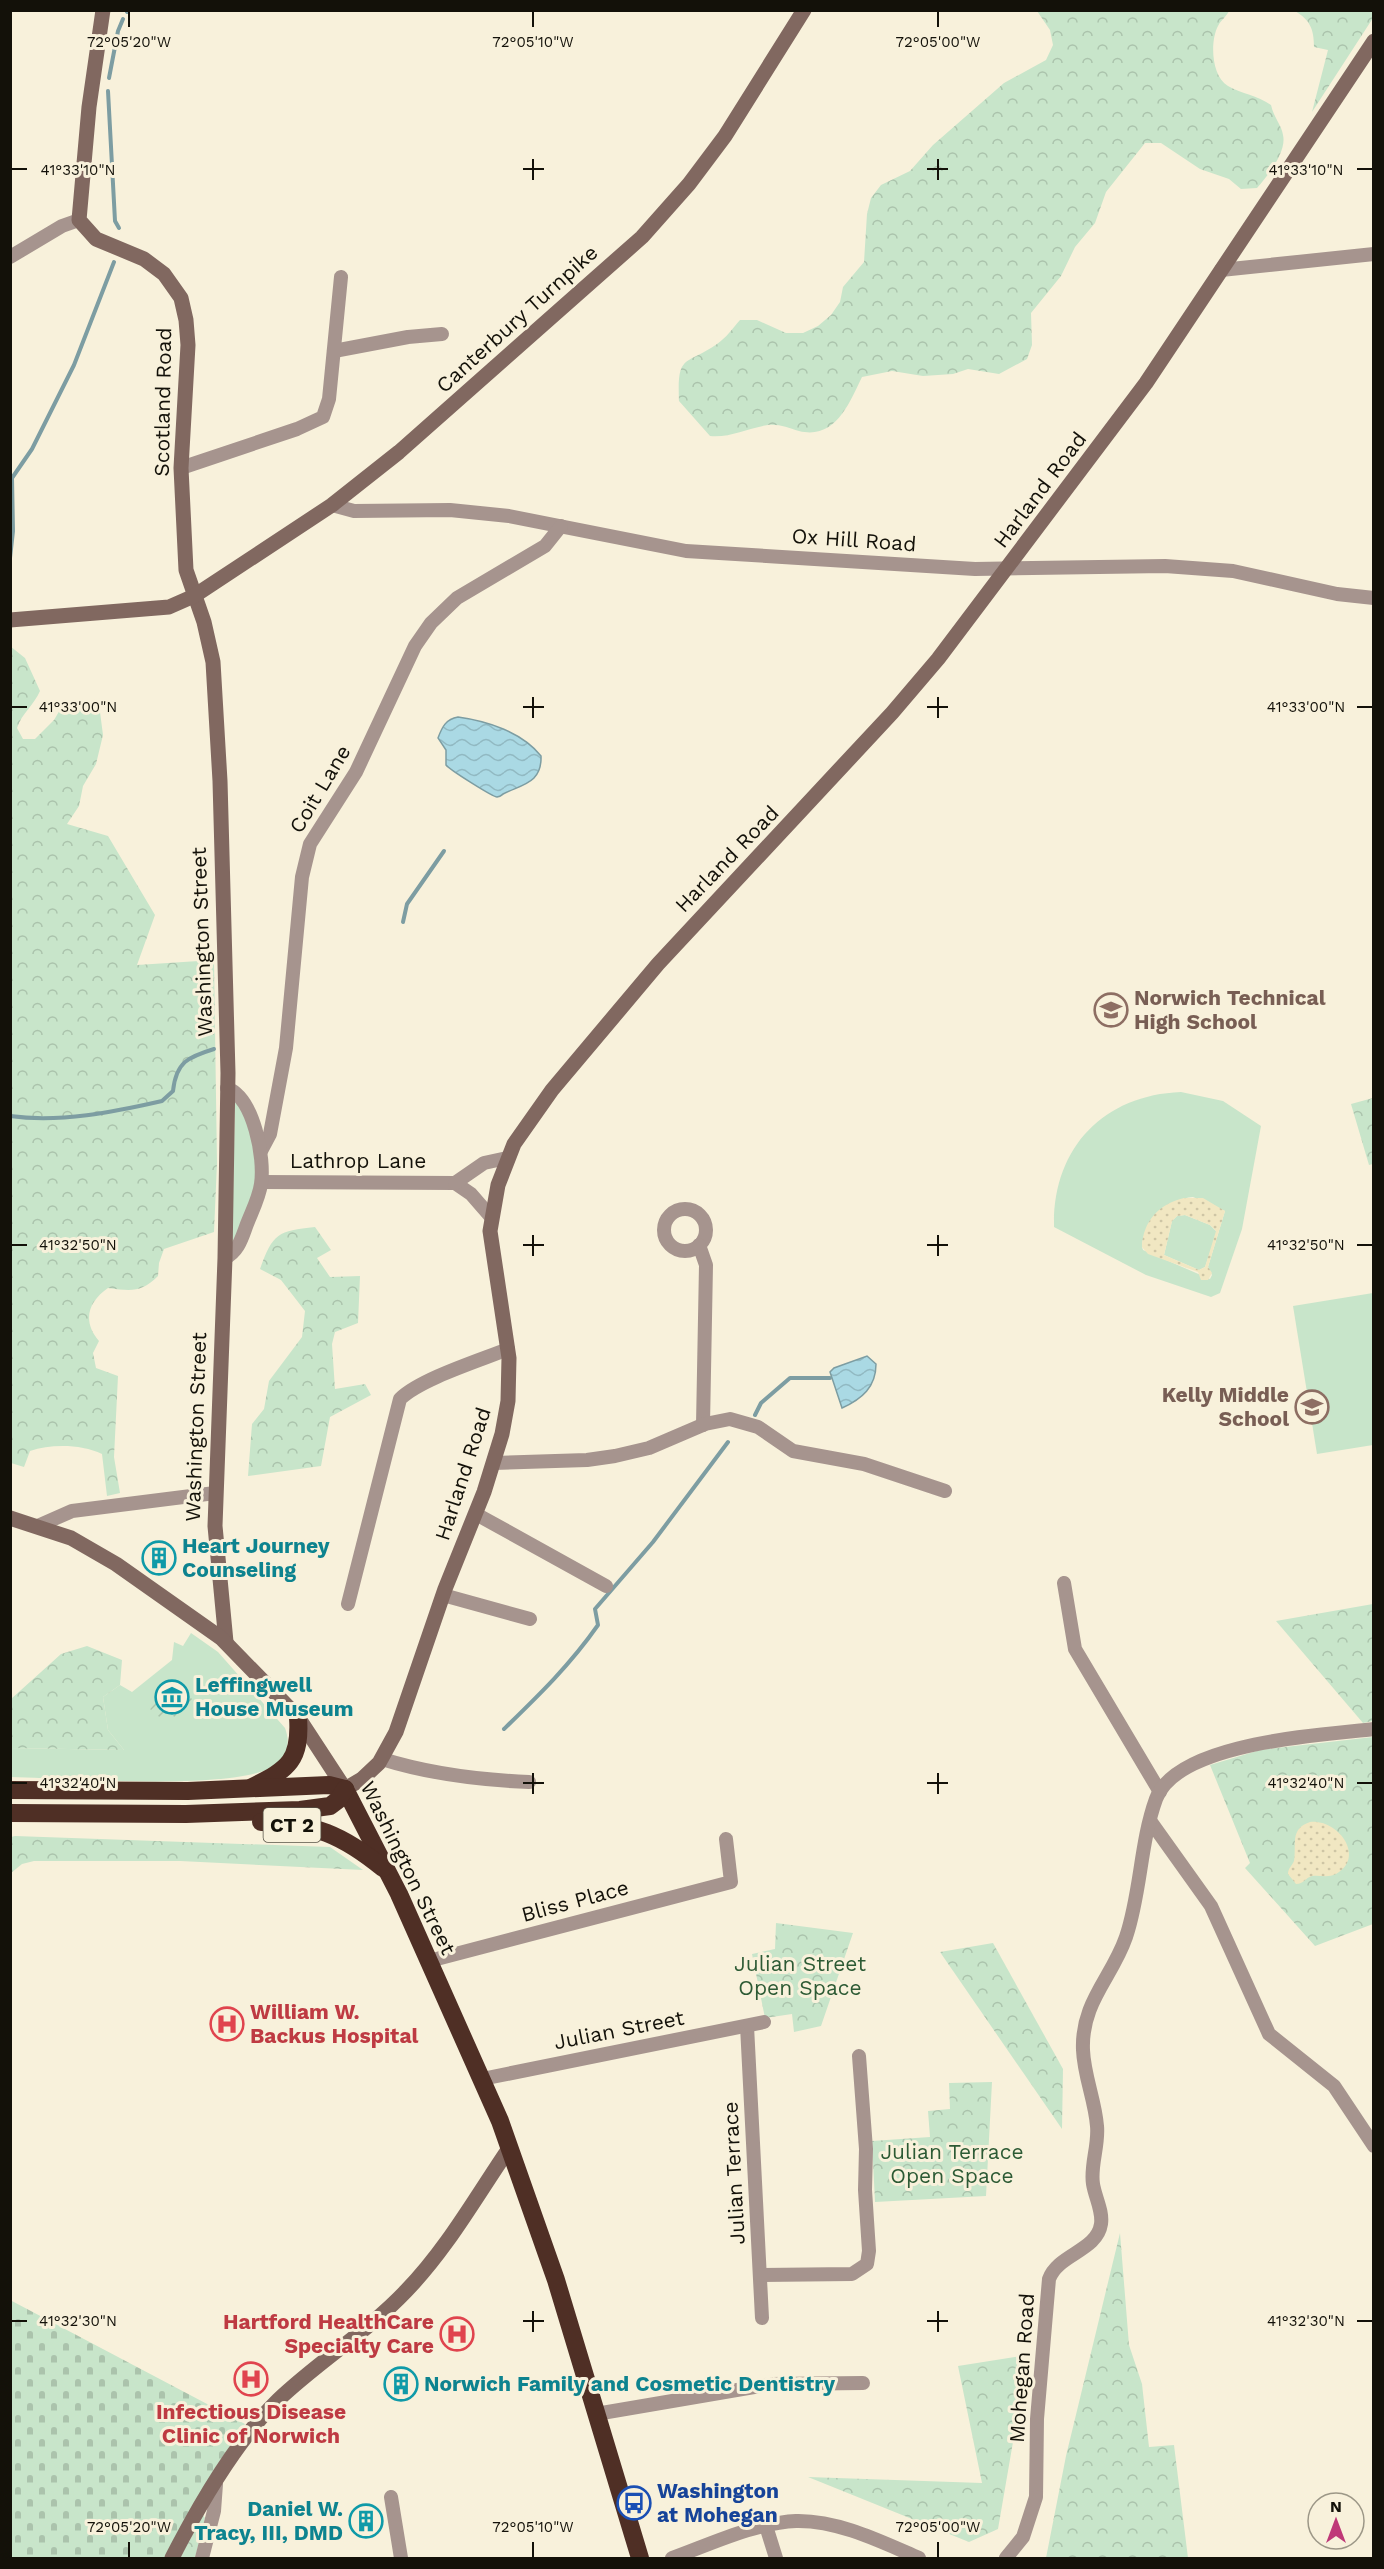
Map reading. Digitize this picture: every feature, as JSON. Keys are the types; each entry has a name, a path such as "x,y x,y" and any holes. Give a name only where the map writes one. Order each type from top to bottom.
{"highway":[{"path":"245,1790 277,1774 292,1761 297,1746 298,1717"},
{"name":"CT 2","path":"10,1790 245,1790 329,1785 345,1789"},
{"path":"186,1814 320,1808 335,1803 345,1789"},
{"name":"Washington Street","path":"345,1789 429,1961 510,2147 555,2279 640,2559"},
{"name":"CT 2","path":"10,1814 186,1814 210,1823 270,1822 320,1829 354,1846 387,1871"}],"street":[{"path":"10,257 62,226 79,220 89,107 103,10"},
{"name":"Canterbury Turnpike","path":"10,621 169,607 194,596 333,505 399,452 642,237 689,184 725,136 804,10"},
{"name":"Harland Road","path":"345,1789 366,1776 382,1759 402,1715 443,1595 476,1514 507,1413 510,1377 508,1349 491,1250 491,1217 507,1158 536,1110 623,1004 694,924 904,700 1007,569 1146,383 1374,41"},
{"name":"Scotland Road","path":"79,220 96,239 144,259 164,274 181,298 188,345 182,468 186,570 194,596"},
{"path":"1221,270 1374,254"},
{"path":"182,468 297,429 322,418 328,404 341,277"},
{"path":"333,351 408,337 442,334"},
{"name":"Ox Hill Road","path":"333,505 354,511 450,510 509,516 686,551 1007,569 1165,566 1248,573 1337,594 1374,598"},
{"name":"Coit Lane","path":"261,1151 270,1134 286,1048 302,877 310,844 356,772 415,646 431,623 458,598 546,546 561,526"},
{"name":"Washington Street","path":"194,596 204,622 213,662 220,781 227,1088 225,1258 215,1493 218,1570 225,1614 226,1642 298,1717 345,1789"},
{"name":"Lathrop Lane","path":"225,1258 237,1249 262,1182 261,1151 241,1096 227,1088"},
{"name":"Lathrop Lane","path":"455,1183 479,1166 507,1158"},
{"name":"Lathrop Lane","path":"262,1182 455,1183 467,1191 491,1217"},
{"path":"699,1245 705,1265 703,1425"},
{"path":"348,1604 400,1399 429,1382 508,1349"},
{"path":"493,1463 604,1458 649,1448 703,1425 724,1419 748,1423 788,1449 864,1464 945,1491"},
{"path":"38,1526 72,1511 215,1493"},
{"path":"476,1514 606,1586"},
{"path":"10,1518 71,1538 116,1564 226,1642"},
{"path":"1064,1583 1075,1649 1160,1792"},
{"path":"443,1595 530,1619"},
{"name":"Mohegan Road","path":"1006,2559 1023,2536 1036,2498 1037,2419 1049,2279 1055,2268 1091,2241 1101,2226 1101,2215 1092,2182 1097,2147 1097,2122 1086,2077 1083,2033 1097,1990 1126,1937 1151,1822 1160,1792 1172,1778 1186,1768 1235,1749 1374,1729"},
{"path":"382,1759 455,1776 530,1782"},
{"path":"1151,1822 1211,1906 1269,2034 1334,2086 1374,2146"},
{"name":"Bliss Place","path":"429,1961 731,1882 726,1839"},
{"name":"Julian Street","path":"482,2079 764,2022"},
{"name":"Julian Terrace","path":"747,2026 762,2318"},
{"path":"760,2275 852,2274 861,2270 868,2261 865,2134 860,2056"},
{"path":"172,2559 216,2484 270,2409 297,2384 367,2330 418,2279 510,2147"},
{"path":"596,2414 772,2384 863,2383"},
{"path":"202,2559 214,2511 216,2484"},
{"path":"391,2497 401,2559"},
{"path":"672,2559 766,2526 797,2521 821,2523 868,2538 920,2559"},
{"path":"766,2526 776,2559"}],"green space":[{"path":"1037,11 1229,11 1215,32 1213,49 1215,67 1222,81 1228,86 1271,105 1282,132 1283,142 1279,156 1271,170 1257,188 1241,189 1229,179 1200,169 1161,143 1145,143 1106,192 1095,223 1075,247 1061,276 1031,313 1032,345 1027,359 999,374 968,369 953,374 923,376 892,371 862,377 839,418 822,430 799,431 768,425 732,434 710,436 679,401 680,375 685,363 720,342 740,320 757,320 786,333 803,333 818,326 831,315 840,302 843,287 864,262 867,214 871,198 881,185 910,171 933,145 1004,83 1046,60 1053,45 1050,30"},
{"path":"1295,11 1373,11 1373,18 1312,112 1328,50 1314,47 1310,26"},
{"path":"10,646 25,658 40,691 17,728 23,739 35,739 54,720 64,703 84,701 100,712 103,735 96,764 83,786 79,806 67,824 108,836 155,915 137,965 214,960 217,1163 214,1232 164,1249 159,1263 158,1276 152,1282 135,1290 108,1288 101,1293 92,1306 90,1326 99,1341 93,1353 96,1368 118,1376 114,1457 120,1493 107,1496 102,1454 94,1451 66,1446 47,1447 30,1451 24,1467 11,1463"},
{"path":"1181,1092 1223,1101 1261,1126 1242,1229 1220,1293 1211,1297 1146,1275 1054,1227 1056,1196 1063,1171 1074,1149 1089,1130 1107,1115 1129,1103 1153,1095","holes":["1193,1197 1225,1211 1208,1267 1212,1275 1210,1279 1143,1250 1143,1237 1152,1220 1158,1213 1175,1202"]},
{"path":"1373,1098 1373,1164 1369,1165 1351,1104"},
{"path":"238,1099 253,1136 257,1161 252,1198 232,1243 235,1100"},
{"path":"1185,1215 1210,1225 1217,1232 1205,1267 1199,1270 1164,1255 1172,1221 1177,1216"},
{"path":"315,1227 331,1250 317,1258 330,1277 360,1276 358,1323 335,1332 332,1344 335,1389 365,1384 371,1395 330,1417 321,1466 248,1476 252,1424 264,1409 269,1381 302,1337 305,1311 281,1280 260,1269 269,1248 278,1236 293,1230"},
{"path":"1373,1293 1373,1445 1317,1454 1293,1306"},
{"path":"1373,1604 1373,1721 1363,1723 1276,1621"},
{"path":"191,1633 218,1652 285,1728 288,1740 286,1750 281,1759 272,1767 251,1774 222,1779 186,1781 106,1781 11,1777 11,1748 124,1750 108,1730 103,1697 120,1685 132,1692 172,1660 174,1642 183,1646"},
{"path":"87,1646 122,1660 120,1685 103,1697 108,1730 124,1750 11,1748 11,1699 61,1654"},
{"path":"189,1696 195,1702 178,1720 172,1715 164,1721 150,1709 158,1700 173,1713"},
{"path":"1373,1737 1373,1924 1315,1946 1245,1868 1250,1863 1210,1765 1260,1750"},
{"path":"11,1837 330,1847 363,1870 180,1861 34,1861 22,1864 11,1873"},
{"name":"Julian Street Open Space","path":"776,1923 853,1933 821,2026 794,2032 792,2014 765,2018 752,1954 775,1949"},
{"path":"993,1943 1063,2069 1062,2129 940,1952"},
{"name":"Julian Terrace Open Space","path":"992,2082 986,2196 875,2202 872,2141 930,2137 928,2111 950,2109 949,2083"},
{"path":"1120,2233 1129,2345 1142,2384 1149,2447 1174,2445 1188,2558 1046,2558 1066,2456"},
{"path":"10,2300 245,2424 215,2468 165,2558 11,2558"},
{"path":"1028,2355 998,2529 969,2542 808,2477 982,2483 958,2366"},
{"path":"203,2515 205,2518 195,2558 180,2558"}],"sand":[{"path":"1184,1198 1203,1198 1225,1211 1208,1267 1212,1273 1208,1280 1201,1280 1198,1272 1148,1254 1142,1247 1145,1229 1154,1215 1175,1201","holes":["1185,1215 1210,1225 1216,1231 1205,1267 1199,1270 1164,1255 1172,1221 1177,1216"]},
{"path":"1310,1822 1321,1823 1339,1833 1349,1850 1349,1859 1345,1867 1336,1874 1312,1876 1296,1884 1288,1874 1294,1861 1296,1833 1303,1825"}],"water":[{"path":"458,717 481,721 524,740 541,756 541,765 535,777 497,797 449,768 446,765 446,750 438,738 445,724"},
{"path":"867,1356 876,1364 871,1386 856,1401 842,1408 830,1372 834,1368"}],"waterway":[{"path":"109,78 118,31 123,19"},
{"path":"108,91 115,221 119,228"},
{"path":"10,558 13,531 12,478 32,449 74,365 114,262"},
{"path":"403,922 407,904 444,851"},
{"path":"10,1116 67,1117 162,1101 173,1091 180,1067 190,1058 214,1049"},
{"path":"755,1415 761,1403 790,1378 830,1378"},
{"path":"504,1729 554,1679 587,1640 598,1625 595,1609 653,1542 728,1442"}],"place":[{"name":"Norwich Technical High School","path":"1111,1010"},
{"name":"Kelly Middle School","path":"1312,1407"},
{"name":"Heart Journey Counseling","path":"159,1558"},
{"name":"Leffingwell House Museum","path":"172,1697"},
{"name":"William W. Backus Hospital","path":"227,2024"},
{"name":"Hartford HealthCare Specialty Care","path":"457,2334"},
{"name":"Infectious Disease Clinic of Norwich","path":"251,2379"},
{"name":"Norwich Family and Cosmetic Dentistry","path":"401,2384"},
{"name":"Washington at Mohegan","path":"634,2503"},
{"name":"Daniel W. Tracy, III, DMD","path":"366,2521"}]}
